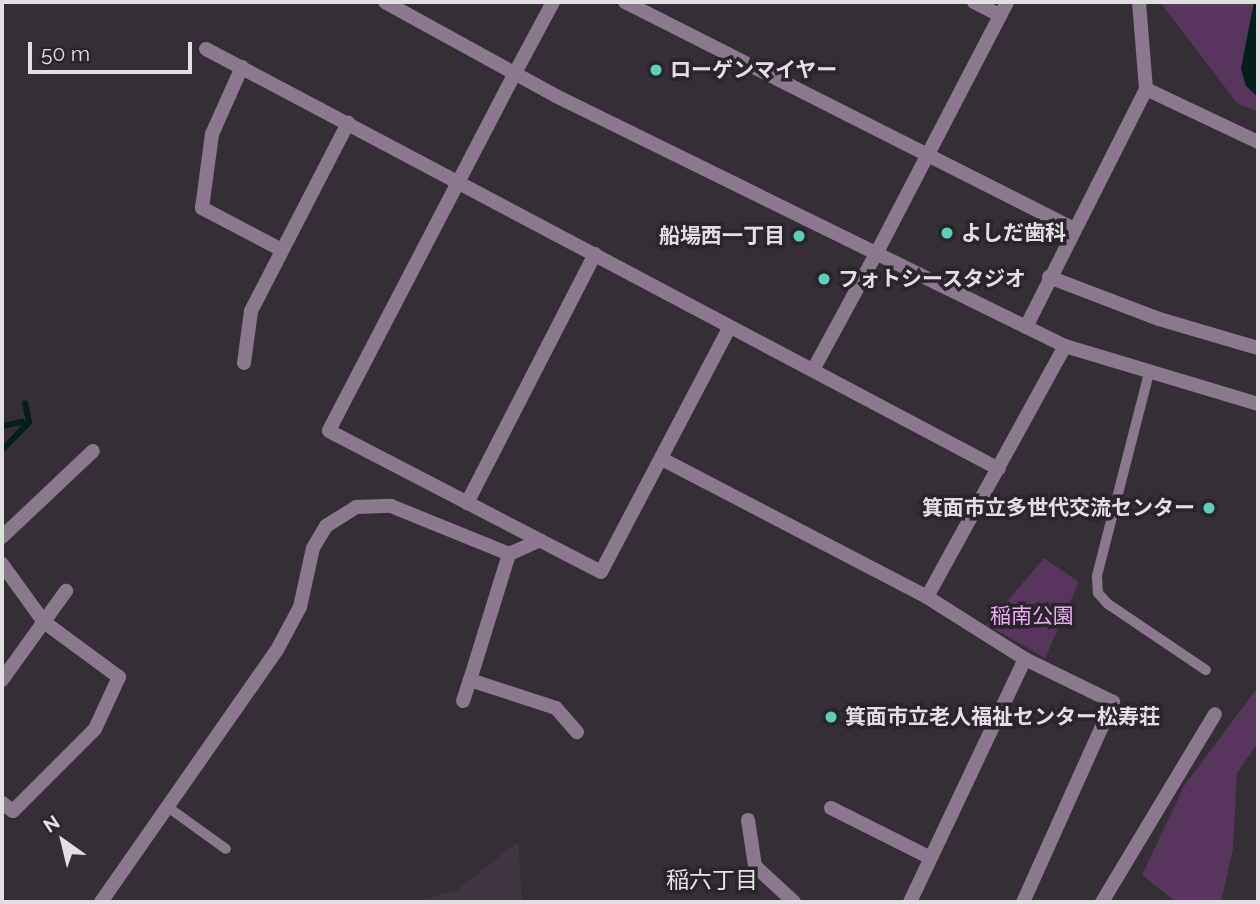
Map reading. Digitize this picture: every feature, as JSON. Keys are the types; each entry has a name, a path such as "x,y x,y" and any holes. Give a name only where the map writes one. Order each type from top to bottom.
{"street":[{"path":"385,2 515,73 875,256 1065,346 1258,404"},
{"path":"552,2 329,431 601,572 729,328"},
{"path":"625,2 1072,228"},
{"path":"974,2 999,15"},
{"path":"813,370 1007,2"},
{"path":"1026,327 1072,228 1146,89 1139,2"},
{"path":"206,49 999,469"},
{"path":"242,67 212,134 202,208 282,250"},
{"path":"1146,89 1258,142"},
{"path":"244,363 251,311 348,123"},
{"path":"467,503 595,254"},
{"path":"1049,277 1159,319 1258,348"},
{"path":"927,597 1065,346"},
{"path":"2,537 93,451"},
{"path":"662,459 927,597 1025,659 1113,702 1023,902"},
{"path":"101,902 277,650 300,607 313,548 326,526 356,507 391,506 509,554 540,540"},
{"path":"463,701 509,554"},
{"path":"2,564 44,622 118,677 95,729 13,811 2,803"},
{"path":"2,680 66,592"},
{"path":"910,902 1025,659"},
{"path":"470,680 556,708 577,732"},
{"path":"1103,902 1215,714"},
{"path":"831,808 929,857"},
{"path":"748,820 755,866 794,902"}],"lane":[{"path":"1149,373 1097,576 1098,593 1108,604 1206,670"},
{"path":"169,808 226,849"}],"shaded area":[{"path":"1254,2 1258,2 1258,97 1246,86 1241,69"},
{"path":"518,842 522,902 416,902 457,890"}],"green space":[{"path":"1160,2 1254,2 1241,69 1246,86 1258,97 1258,112 1237,103"},
{"name":"稲南公園","path":"1044,558 1079,582 1045,658 987,625"},
{"path":"1258,687 1258,743 1237,773 1233,849 1221,902 1176,902 1142,875 1184,786"}],"waterway":[{"path":"4,448 29,422 25,403"},
{"path":"3,426 22,422 25,426"}],"place":[{"name":"ローゲンマイヤー","path":"656,70"},
{"name":"よしだ歯科","path":"947,233"},
{"name":"船場西一丁目","path":"799,236"},
{"name":"フォトシースタジオ","path":"824,279"},
{"name":"箕面市立多世代交流センター","path":"1209,508"},
{"name":"箕面市立老人福祉センター松寿荘","path":"831,717"}],"district":[{"name":"稲六丁目","path":"712,880"}]}
